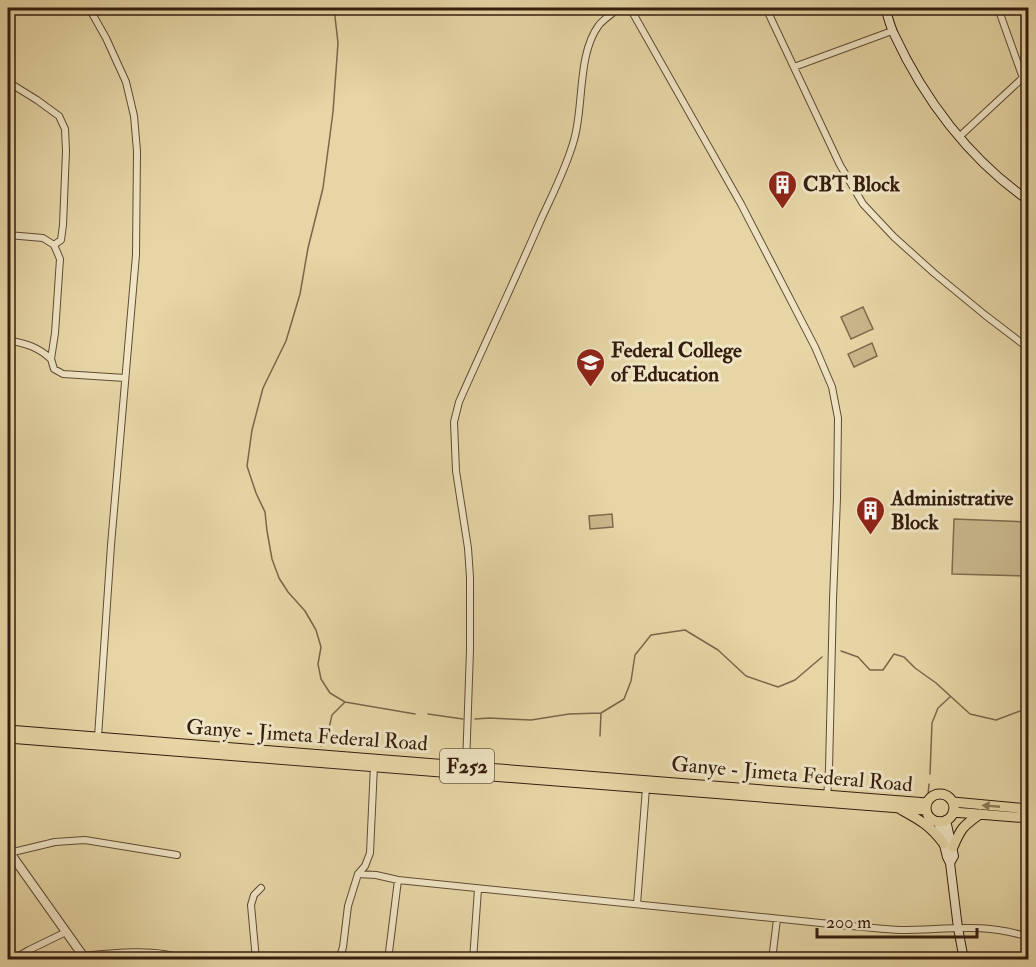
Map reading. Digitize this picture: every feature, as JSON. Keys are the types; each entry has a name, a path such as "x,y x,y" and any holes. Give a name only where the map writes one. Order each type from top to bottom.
{"main road":[{"path":"885,8 892,31 940,115 994,173 1029,200"},
{"name":"Ganye - Jimeta Federal Road","path":"8,730 98,737 159,746"},
{"name":"Ganye - Jimeta Federal Road","path":"8,738 159,746 646,788 827,798 898,808 927,806"},
{"name":"Ganye - Jimeta Federal Road","path":"374,763 466,766 927,806"},
{"path":"948,846 948,814 946,795 940,794 930,798 927,806 931,818 948,814 1029,809"},
{"path":"898,808 921,820 933,830 954,856 950,863 964,960"},
{"path":"948,814 1029,818"},
{"path":"948,846 964,825 980,814"}],"street":[{"path":"89,8 126,82 134,116 138,202 136,255 111,545 98,737"},
{"path":"466,766 470,577 468,548 456,471 454,422 459,402 575,139 580,91 591,39 599,25 620,8"},
{"path":"630,8 741,204 815,346 832,387 838,418 827,798"},
{"path":"766,8 840,165 863,204 926,266 1029,348"},
{"path":"959,137 1026,76 998,8"},
{"path":"794,67 892,31"},
{"path":"8,82 59,116 65,129 63,225 60,240 54,245"},
{"path":"8,235 43,238 54,245 60,259 56,333 51,359 54,369 63,374 125,378"},
{"path":"8,340 41,349 51,359"},
{"path":"339,960 343,947 348,906 358,874 365,866 370,853 374,763"},
{"path":"637,904 646,788"},
{"path":"177,855 85,840 55,842 8,851 84,958 116,952 175,955 185,960"},
{"path":"358,874 478,889 898,930 985,927 1011,931 1029,937"},
{"path":"388,960 398,880"},
{"path":"256,960 250,905 254,895 261,888"},
{"path":"473,960 478,889"},
{"path":"772,960 777,919"},
{"path":"12,960 66,932"}],"shaded area":[{"path":"863,307 873,329 851,339 841,317"},
{"path":"872,343 877,356 854,367 848,354"},
{"path":"612,514 613,527 590,529 589,516"},
{"path":"954,519 1028,522 1028,576 952,574"}],"waterway":[{"path":"334,8 338,43 333,112 323,188 308,248 300,294 286,341 263,388 252,430 247,466 265,512 272,559 279,578 305,611 316,630 321,647 318,664 321,679 330,693 345,702 415,714"},
{"path":"475,719 531,720 569,714 601,713 624,699 631,681 635,655 651,635 685,630 718,650 746,676 778,687 795,680 822,657"},
{"path":"841,651 858,657 870,670 883,670 894,654 904,657 970,714 996,720 1028,708"},
{"path":"930,774 932,723 938,708 950,697"},
{"path":"329,728 332,715 345,702"},
{"path":"600,736 601,713"},
{"path":"428,714 463,719"},
{"path":"321,746 326,736"},
{"path":"928,795 929,784"}],"place":[{"name":"CBT Block","path":"782,210"},
{"name":"Federal College of Education","path":"590,388"},
{"name":"Administrative Block","path":"870,536"}]}
